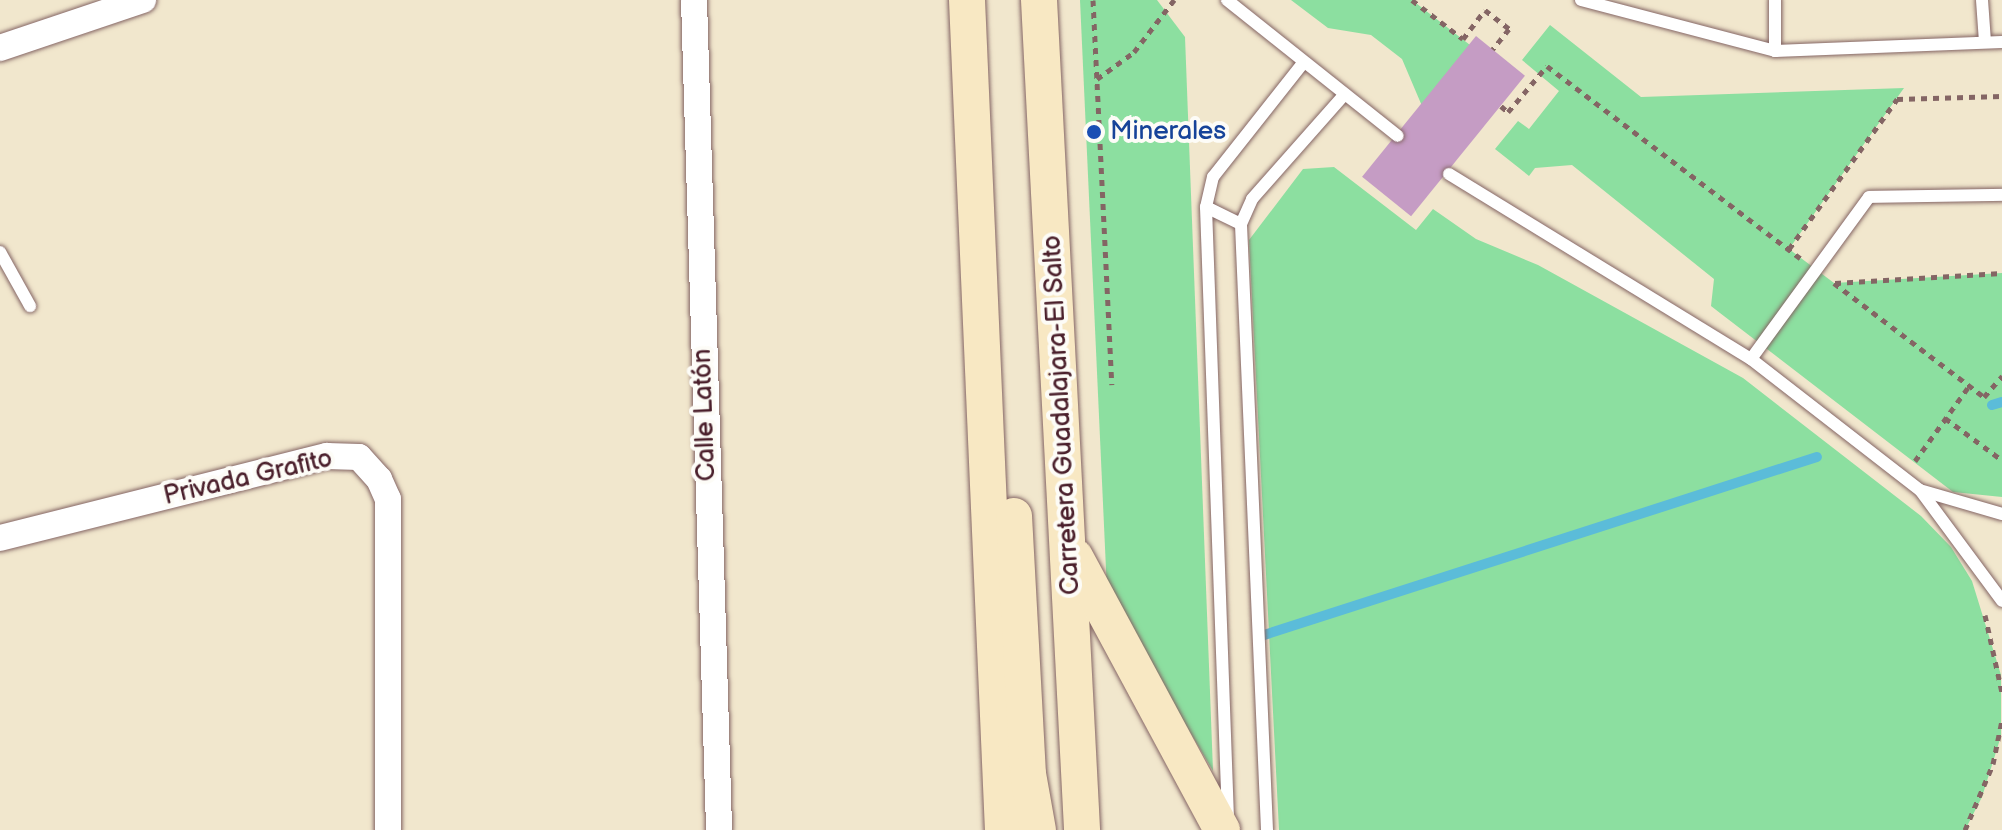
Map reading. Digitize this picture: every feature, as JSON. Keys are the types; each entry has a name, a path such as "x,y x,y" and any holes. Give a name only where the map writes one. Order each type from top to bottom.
{"main road":[{"path":"967,0 1003,830"},
{"name":"Carretera Guadalajara-El Salto","path":"1039,0 1071,548 1082,830"},
{"path":"982,338 1011,455 1028,774 1038,830"},
{"path":"1071,548 1222,830"}],"street":[{"path":"0,48 143,0"},
{"name":"Calle Latón","path":"694,0 719,830"},
{"name":"Privada Grafito","path":"0,538 327,456 359,457 379,479 388,499 388,830"}],"lane":[{"path":"1227,0 1398,136"},
{"path":"1581,0 1775,51 2002,42"},
{"path":"1775,0 1775,51"},
{"path":"1982,0 1985,42"},
{"path":"1229,830 1206,207 1213,177 1303,63"},
{"path":"1267,830 1241,224 1252,199 1345,94"},
{"path":"1449,174 1751,359 1920,490 2002,601"},
{"path":"1751,359 1869,197 2002,195"},
{"path":"1206,207 1241,224"},
{"path":"0,252 30,306"},
{"path":"1920,490 2002,514"}],"path":[{"path":"1093,0 1112,385"},
{"path":"1097,79 1134,52 1174,0"},
{"path":"1412,0 1463,39 1485,10 1509,29 1493,49"},
{"path":"1501,106 1508,112 1547,66 1984,397 2002,376"},
{"path":"1789,249 1897,99 2002,96"},
{"path":"1834,283 2002,273"},
{"path":"1903,477 1969,386"},
{"path":"1945,418 2002,460"},
{"path":"1965,830 1993,764 2002,720"}],"green space":[{"path":"1080,0 1157,0 1185,37 1213,771 1107,591"},
{"path":"1291,0 1412,0 1470,45 1422,106 1402,59 1371,35 1328,28"},
{"path":"1550,25 1641,97 1904,88 1789,249 1834,283 2002,273 2002,497 1953,492 1720,313 1711,306 1714,279 1572,165 1535,168 1529,176 1495,149 1518,121 1529,129 1559,91 1522,60"},
{"path":"1334,167 1416,230 1433,209 1476,239 1538,265 1743,378 1921,516 1951,547 1972,581 2001,675 2001,736 1982,797 1965,830 1279,830 1249,240 1303,169"}],"building":[{"path":"1476,36 1525,76 1411,216 1362,177"}],"waterway":[{"path":"1992,405 2002,402"},
{"path":"1261,636 1817,457"}],"place":[{"name":"Minerales","path":"1094,132"}]}
